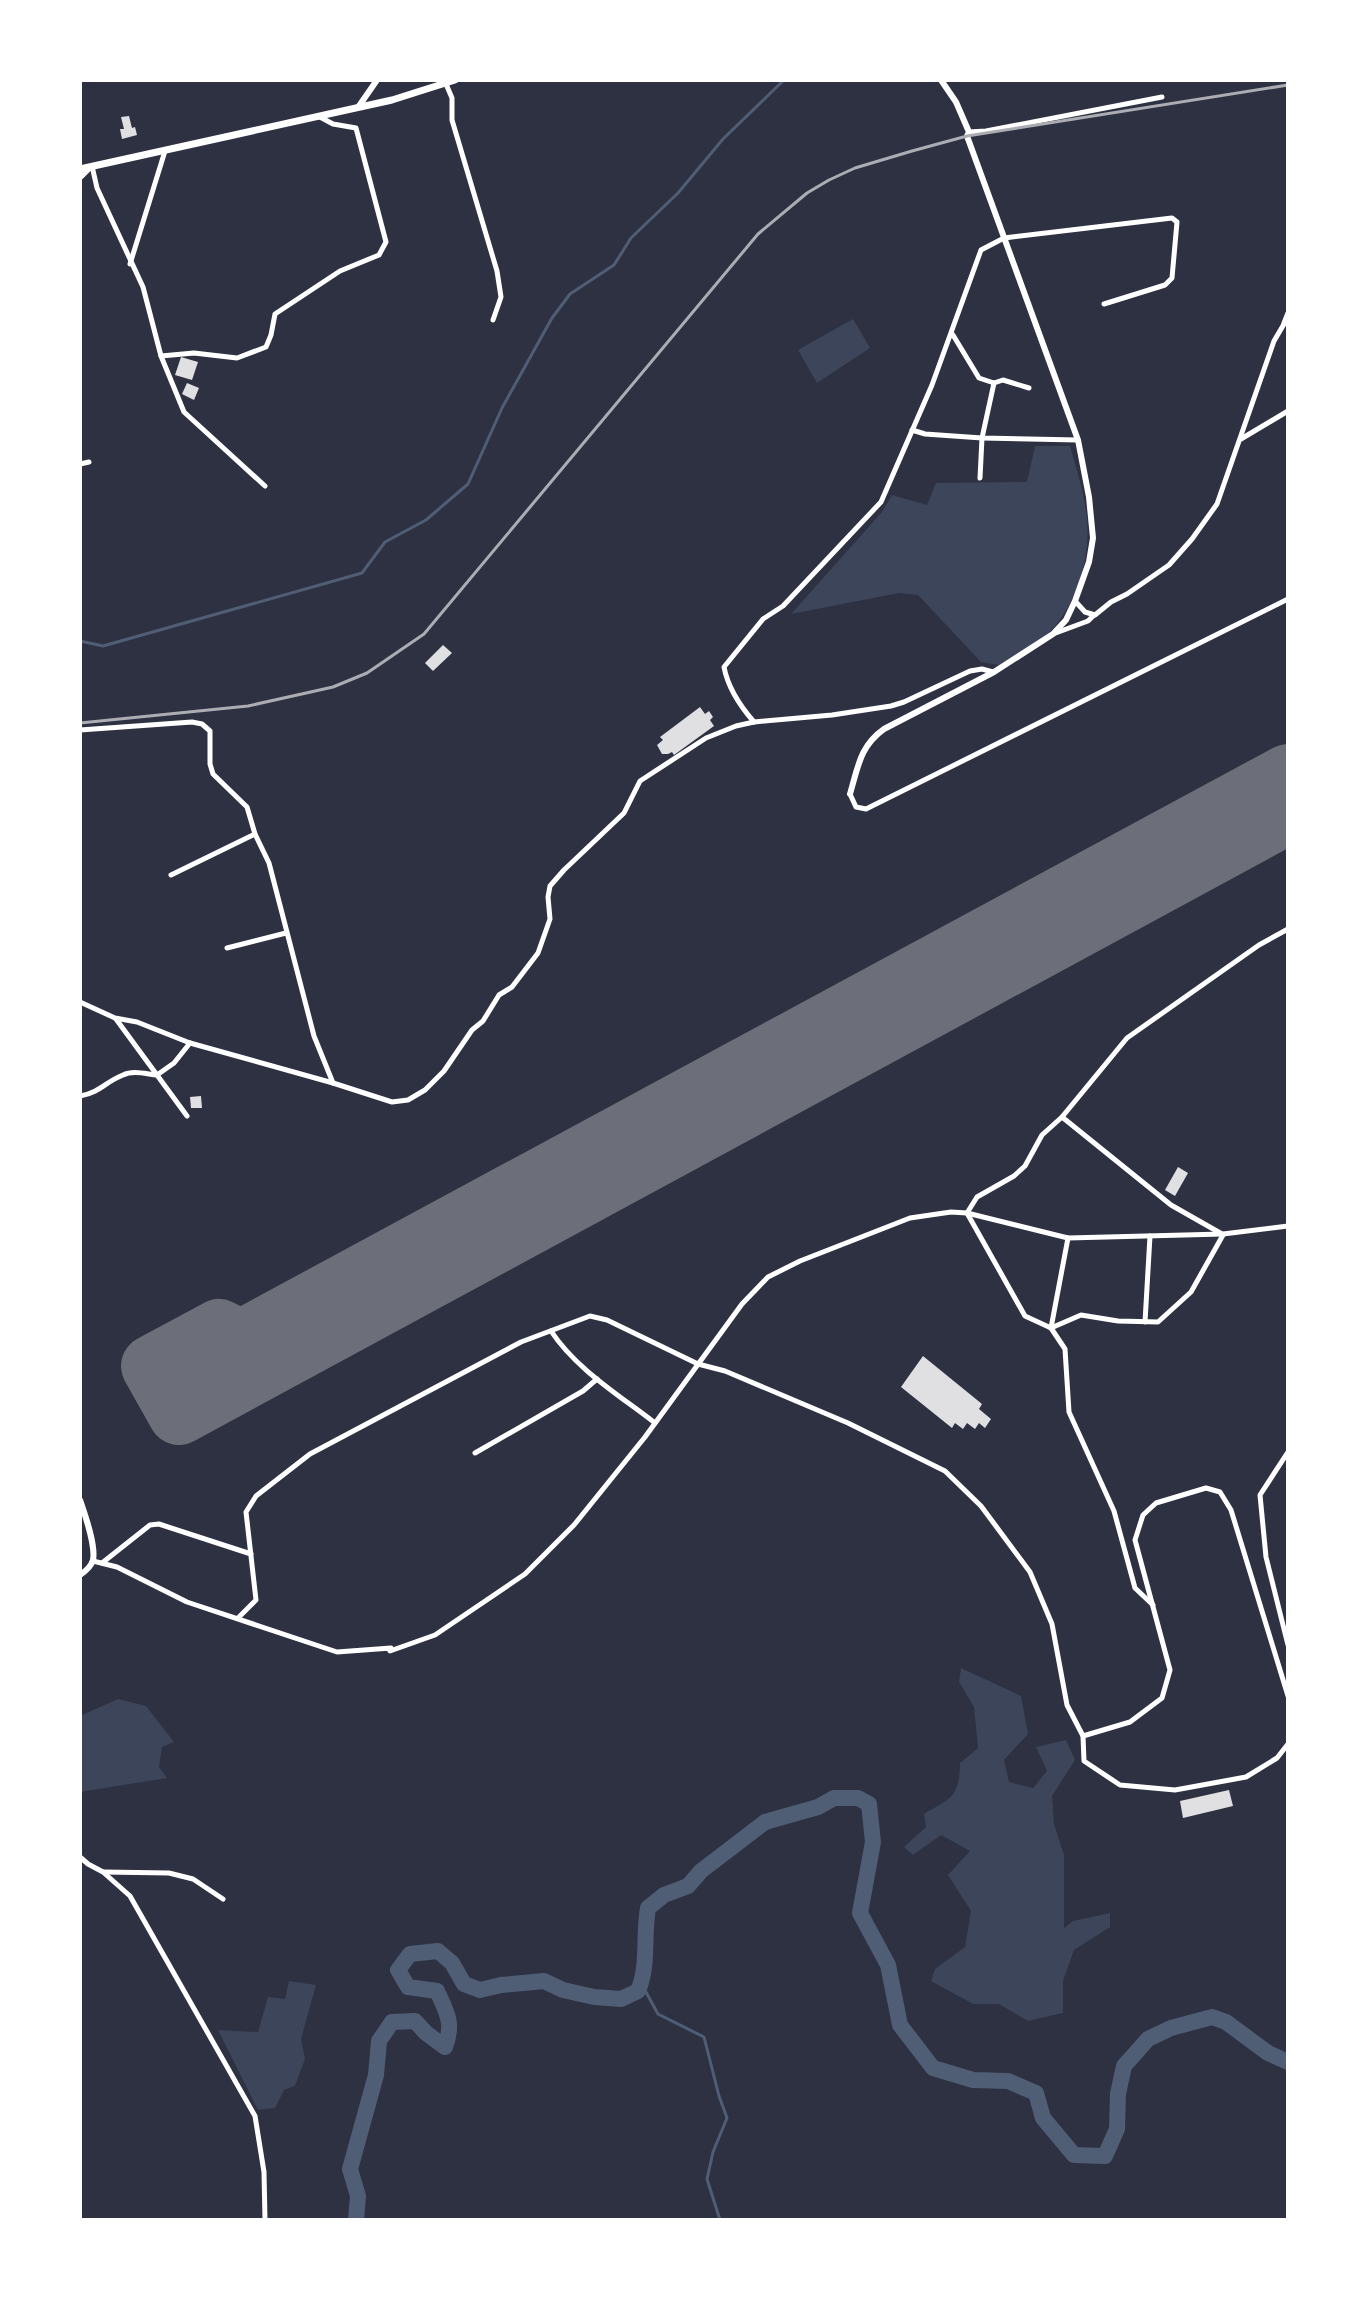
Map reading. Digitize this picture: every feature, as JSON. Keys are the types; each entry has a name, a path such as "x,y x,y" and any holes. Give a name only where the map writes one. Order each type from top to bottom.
{"main road":[{"path":"80,169 392,100 455,80"}],"street":[{"path":"359,106 377,80"},
{"path":"941,80 956,102 969,132 967,136 1078,440 1093,538 1089,562 1075,601 1066,620 1053,634"},
{"path":"446,84 452,98 452,120 499,281 501,297 493,320"},
{"path":"969,132 1162,97"},
{"path":"161,356 194,353 237,358 266,347 275,314 340,271 379,255 386,242 356,128 333,124 318,116"},
{"path":"130,264 165,150"},
{"path":"92,166 97,188 143,287 161,356 184,412 265,486"},
{"path":"80,178 92,166"},
{"path":"754,722 726,680 724,667 763,619 783,606 881,502 952,334 981,250 1004,238 1172,218 1177,222 1172,278 1165,285 1104,304"},
{"path":"1288,313 1286,323 1274,341 1217,504 1192,539 1169,565 1111,602 1088,621 1053,634 994,672 870,739 862,753 850,794 856,807 866,809 1288,599"},
{"path":"952,334 979,378 994,383 1003,380 1029,388"},
{"path":"980,478 982,438 994,383"},
{"path":"1240,439 1288,411"},
{"path":"912,430 925,434 982,438 1078,440"},
{"path":"80,464 89,462"},
{"path":"1075,601 1085,612 1095,615"},
{"path":"80,1002 115,1018 137,1022 190,1043 392,1102 408,1100 425,1090 444,1071 499,995 512,987 538,953 550,919 550,886 624,813 640,781 706,738 754,722 891,706 970,671 982,669 994,672"},
{"path":"80,730 192,722 202,724 210,731 213,774 247,807 255,834 269,863 314,1036 333,1083"},
{"path":"171,875 255,834"},
{"path":"967,1213 977,1197 1014,1176 1025,1166 1042,1135 1062,1117 1127,1038 1259,945 1288,929"},
{"path":"227,948 286,933"},
{"path":"115,1018 187,1116"},
{"path":"80,1096 97,1092 124,1074 157,1075 174,1063 190,1043"},
{"path":"1062,1117 1171,1205 1223,1234"},
{"path":"93,1561 117,1567 187,1602 337,1652 391,1648 390,1651 435,1635 525,1574 574,1525 655,1423 742,1304 768,1277 800,1261 910,1218 951,1212 967,1213 1068,1238 1223,1234 1288,1226"},
{"path":"967,1213 1025,1316 1051,1328 1065,1349 1069,1412 1114,1511 1135,1588 1154,1605"},
{"path":"1051,1328 1081,1315 1158,1322 1191,1292 1223,1234"},
{"path":"1145,1322 1150,1236"},
{"path":"1051,1328 1068,1238"},
{"path":"238,1618 256,1600 246,1512 256,1496 310,1454 521,1342 590,1316 607,1320 698,1364 725,1371 848,1423 945,1471 981,1506 1030,1572 1052,1624 1067,1705 1083,1736 1084,1761 1120,1785 1175,1790 1246,1777 1277,1758 1288,1744"},
{"path":"551,1331 560,1345 597,1379 655,1423"},
{"path":"475,1453 583,1391 597,1379"},
{"path":"1288,1452 1260,1495 1266,1557 1288,1645"},
{"path":"1083,1736 1130,1722 1162,1698 1170,1670 1135,1540 1143,1515 1156,1503 1206,1488 1220,1492 1231,1510 1288,1696"},
{"path":"80,1500 93,1550 93,1561 80,1575"},
{"path":"102,1563 150,1525 159,1524 251,1554"},
{"path":"80,1857 130,1896 255,2116 264,2172 265,2220"},
{"path":"103,1872 169,1873 193,1879 223,1899"}],"shaded area":[{"path":"853,319 870,348 817,383 798,350"},
{"path":"1035,446 1070,446 1088,527 1085,562 1074,595 1057,624 1036,644 999,665 981,662 918,595 899,593 791,614 882,512 892,495 927,505 936,483 1027,482"},
{"path":"961,1668 1021,1696 1028,1734 1004,1760 1009,1782 1033,1788 1047,1771 1036,1747 1066,1740 1075,1760 1052,1796 1054,1824 1064,1855 1064,1928 1073,1921 1110,1913 1110,1927 1074,1950 1063,1981 1063,2013 1028,2021 999,2004 973,2004 931,1981 935,1969 965,1947 971,1911 948,1875 970,1851 941,1835 913,1855 904,1847 926,1827 924,1814 956,1790 960,1763 978,1748 974,1707 959,1682"},
{"path":"118,1699 146,1706 174,1742 162,1747 159,1767 167,1778 80,1792 80,1716"},
{"path":"289,1981 316,1985 301,2039 305,2059 295,2086 284,2090 275,2108 258,2110 218,2030 258,2032 268,1997 285,1999"}],"building":[{"path":"129,116 137,135 122,139 120,129 124,129 121,117"},
{"path":"181,357 198,362 192,380 175,375"},
{"path":"187,383 199,388 194,400 182,394"},
{"path":"443,645 452,653 433,671 425,663"},
{"path":"700,707 705,714 709,711 714,726 674,755 672,752 662,754 657,745 663,740 660,737"},
{"path":"201,1096 202,1108 191,1108 190,1097"},
{"path":"1178,1167 1188,1173 1175,1196 1165,1190"},
{"path":"923,1356 982,1404 979,1409 991,1419 985,1428 979,1423 975,1429 967,1423 963,1429 955,1423 952,1428 901,1387"},
{"path":"1229,1790 1233,1806 1183,1818 1180,1801"}],"waterway":[{"path":"80,641 103,646 362,573 385,542 426,520 468,484 502,408 552,318 570,294 614,265 631,238 678,193 723,139 784,80"},
{"path":"356,2220 358,2196 350,2169 376,2075 379,2041 392,2022 415,2021 445,2047 448,2039 448,2018 437,1991 408,1987 398,1970 410,1954 438,1951 452,1963 464,1984 480,1990 544,1981 563,1990 621,1999 638,1991 641,1981 648,1908 664,1895 688,1886 701,1871 765,1822 818,1807 834,1798 858,1798 869,1804 873,1842 860,1913 888,1965 900,2025 933,2068 973,2080 1008,2081 1036,2093 1043,2118 1074,2155 1105,2156 1117,2129 1118,2094 1124,2066 1148,2039 1171,2028 1212,2017 1226,2022 1268,2053 1288,2062"},
{"path":"641,1983 658,2014 704,2037 727,2118 713,2152 707,2179 720,2220"}],"runway":[{"path":"1288,775 241,1341 219,1330 152,1366 179,1414 1288,813"}],"railway":[{"path":"80,723 248,706 333,687 367,673 424,634 758,234 807,193 829,180 855,168 967,136 1288,85"}]}
